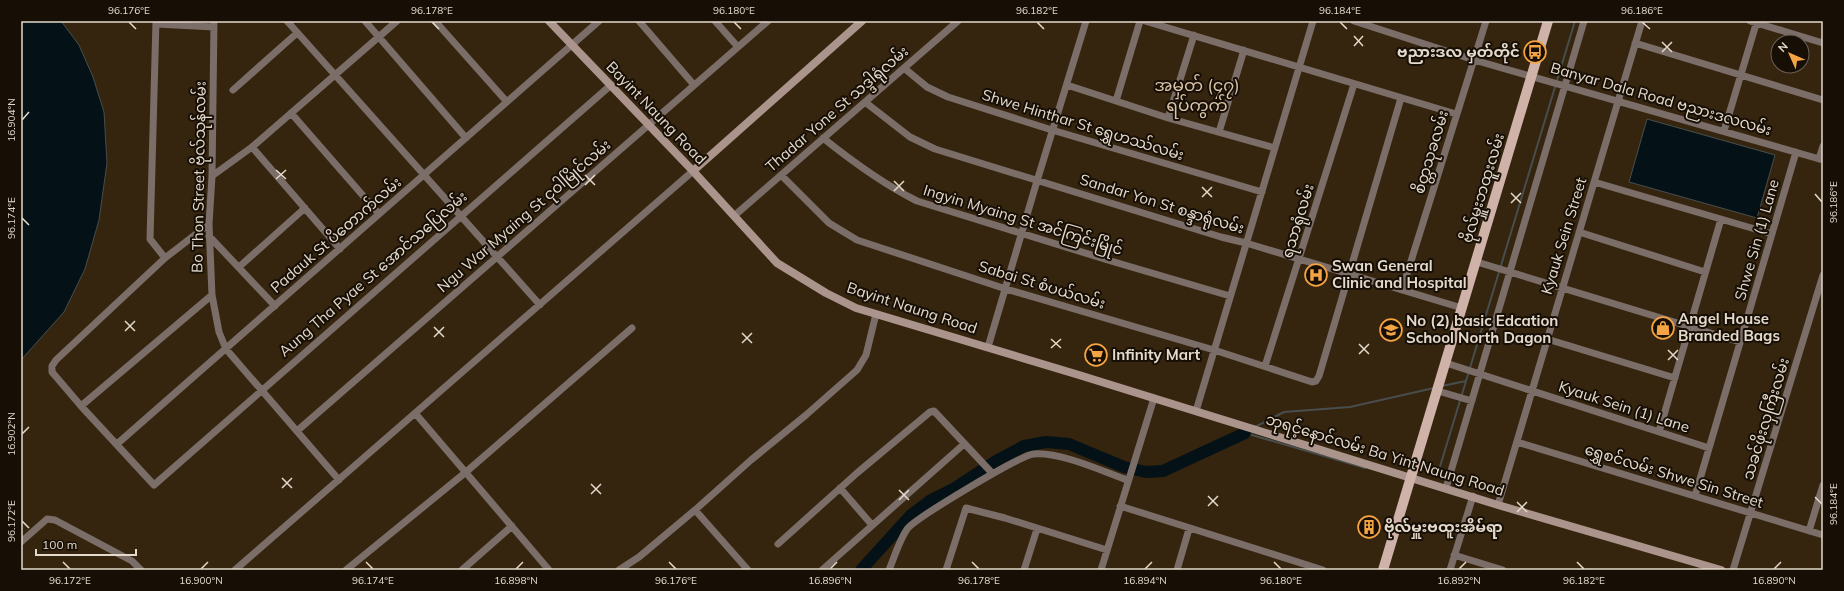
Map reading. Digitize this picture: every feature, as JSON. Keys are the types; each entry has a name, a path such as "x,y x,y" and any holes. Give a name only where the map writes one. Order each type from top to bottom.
{"main road":[{"name":"Bayint Naung Road","path":"549,21 649,124 778,263 826,293 856,308 1248,427"},
{"path":"693,171 862,21"},
{"name":"ဗိုလ်မှူးဘထူးလမ်း","path":"1383,570 1410,477 1442,392 1446,363 1548,21"},
{"name":"ဘုရင့်နောင်လမ်း Ba Yint Naung Road","path":"1248,427 1498,505 1721,570"}],"street":[{"path":"287,21 540,305"},
{"path":"365,21 466,138"},
{"path":"212,176 252,147 397,21"},
{"path":"435,21 507,102"},
{"name":"Padauk St ပိတောက်လမ်း","path":"117,444 599,21"},
{"path":"639,21 694,85"},
{"path":"715,21 738,47"},
{"name":"Ngu War Myaing St ငုဝါမြိုင်လမ်း","path":"297,431 768,21"},
{"name":"Thadar Yone St သဒ္ဒါရုံလမ်း","path":"734,216 958,21"},
{"path":"988,347 1086,21"},
{"path":"1116,101 1140,21"},
{"path":"1145,21 1456,114"},
{"path":"1196,411 1314,21"},
{"name":"Banyar Dala Road ဗညားဒလလမ်း","path":"1354,21 1474,60 1821,159"},
{"name":"စိတ္တသုခလမ်း","path":"1402,290 1486,21"},
{"path":"1446,488 1476,373 1509,272 1566,86 1584,21"},
{"name":"Kyauk Sein Street","path":"1498,505 1642,21"},
{"path":"165,258 150,239 156,22 214,24"},
{"path":"1724,131 1741,76 1755,22 1823,43"},
{"name":"Bo Thon Street ဗိုလ်သုန်လမ်း","path":"214,24 212,176 209,236 212,295 219,332 226,349 339,480"},
{"path":"233,90 297,33"},
{"path":"1168,118 1194,35"},
{"path":"1635,43 1823,100"},
{"path":"1219,132 1244,50"},
{"name":"Shwe Hinthar St ရွှေဟဿ်လမ်း","path":"904,68 927,86 948,97 1052,130 1262,192"},
{"name":"ရသာရုံလမ်း","path":"1265,366 1354,84"},
{"name":"Aung Tha Pyae St အောင်သပြေလမ်း","path":"117,444 154,485 611,85"},
{"path":"1067,85 1168,118 1275,148"},
{"path":"1350,274 1401,98"},
{"name":"Sandar Yon St စန္ဒာရုံလမ်း","path":"865,102 910,137 935,149 1221,237 1246,243 1462,308"},
{"path":"291,113 379,214"},
{"name":"Ingyin Myaing St အင်ကြင်းမြိုင်","path":"823,138 852,162 895,190 916,201 1230,296"},
{"path":"1821,159 1823,146"},
{"path":"252,147 340,249"},
{"name":"Shwe Sin (1) Lane","path":"1694,496 1796,152"},
{"path":"235,570 540,305 580,267 693,171"},
{"name":"Sabai St စံပယ်လမ်း","path":"781,175 829,223 857,240 1006,289 1214,350 1312,382 1316,381 1319,376 1350,274"},
{"path":"1594,182 1772,234"},
{"path":"239,267 305,208"},
{"path":"1659,432 1721,219"},
{"path":"117,444 81,406 52,372 52,366 56,360 165,258 209,224"},
{"path":"1579,232 1706,272"},
{"path":"209,236 274,306"},
{"path":"1477,262 1740,342"},
{"name":"သခင်ဖိုးလှကြီးလမ်း","path":"1733,570 1823,275"},
{"path":"81,406 212,295"},
{"path":"619,570 639,556 695,510 750,460 806,415 857,370 866,355 876,314"},
{"path":"346,570 466,472 632,328"},
{"path":"1547,339 1675,378"},
{"name":"Kyauk Sein (1) Lane","path":"1446,363 1709,448"},
{"path":"1442,392 1469,400"},
{"path":"1101,570 1154,398"},
{"path":"778,544 840,488 930,412 934,411 990,471"},
{"path":"415,413 549,570"},
{"name":"ရွှေစင်လမ်း Shwe Sin Street","path":"1517,442 1823,535"},
{"path":"822,570 964,444"},
{"path":"890,570 908,528 990,471 1032,454 1045,454 1129,477"},
{"path":"1809,531 1823,485"},
{"path":"840,488 872,526"},
{"path":"1450,570 1473,496"},
{"path":"1120,506 1323,570"},
{"path":"946,570 966,508 1107,550"},
{"path":"695,510 747,570"},
{"path":"21,542 47,519 55,520 132,561 141,570"},
{"path":"462,570 512,526"},
{"path":"1024,570 1037,529"},
{"path":"1177,570 1189,529"},
{"path":"1454,555 1503,570"},
{"path":"1294,570 1296,562"}],"shaded area":[{"path":"21,21 61,21 79,45 93,77 104,112 107,163 99,220 85,269 64,312 21,360"},
{"path":"1647,119 1775,155 1757,218 1629,182"}],"waterway":[{"path":"1442,386 1466,381 1575,21"},
{"path":"1438,473 1466,381"},
{"path":"1255,427 1284,412 1350,407 1434,388"},
{"path":"1245,433 1365,468"},
{"path":"861,570 911,515 931,500 955,488 996,461 1024,446 1046,442 1069,444 1124,467 1146,472 1163,471 1245,433"}],"place":[{"name":"ဗညားဒလ မှတ်တိုင်","path":"1535,52"},
{"name":"Swan General Clinic and Hospital","path":"1316,275"},
{"name":"Angel House Branded Bags","path":"1663,328"},
{"name":"No (2) basic Edcation School North Dagon","path":"1391,330"},
{"name":"Infinity Mart","path":"1096,355"},
{"name":"ဗိုလ်မှူးဗထူးအိမ်ရာ","path":"1369,527"}],"district":[{"name":"အမှတ် (၄၇) ရပ်ကွက်","path":"1197,95"}]}
